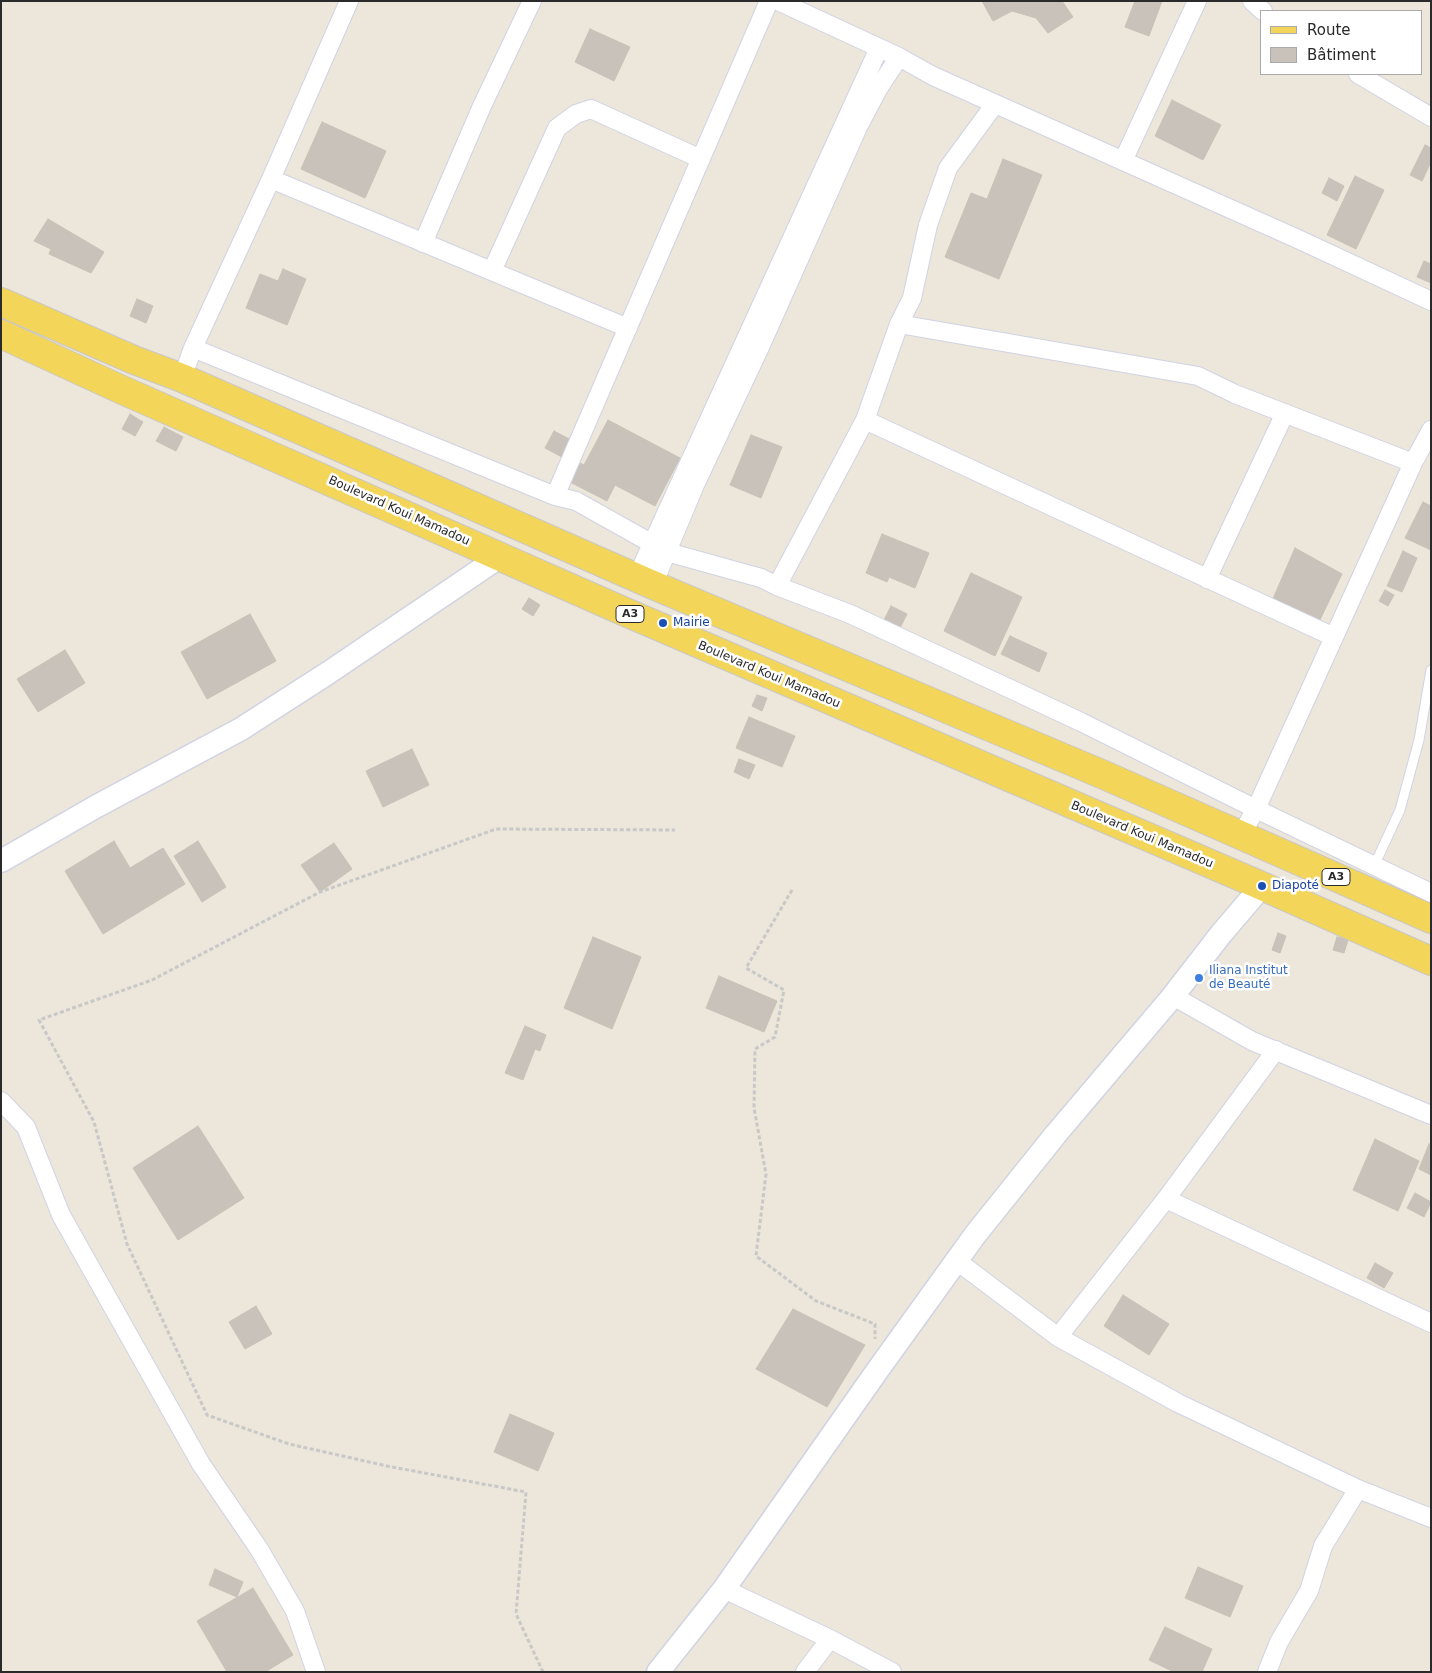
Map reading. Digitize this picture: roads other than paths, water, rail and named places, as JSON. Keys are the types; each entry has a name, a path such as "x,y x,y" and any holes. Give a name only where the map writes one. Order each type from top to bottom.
{"main road":[{"name":"A3","path":"1,302 134,360 182,378 645,581 1104,775 1431,919"},
{"name":"Boulevard Koui Mamadou","path":"1,334 120,389 623,611 1262,886 1431,961"},
{"path":"1262,886 1281,852"}],"street":[{"path":"182,378 192,348 271,180 349,1"},
{"path":"424,243 482,106 532,1"},
{"path":"555,496 769,1"},
{"path":"778,1 899,57 933,76 1300,240 1431,301"},
{"path":"1123,161 1197,1"},
{"path":"1252,1 1262,10"},
{"path":"645,581 879,48"},
{"path":"660,548 695,485 761,345 858,127 878,89 899,57"},
{"path":"1360,75 1431,117"},
{"path":"777,586 865,420 899,324 912,298 928,225 948,168 995,104"},
{"path":"492,271 557,128 576,114 591,109 701,159"},
{"path":"271,180 628,328"},
{"path":"899,324 1198,376 1234,394 1413,463"},
{"path":"192,348 555,496 576,501 660,548 761,578 850,614 1081,722 1431,893"},
{"path":"1208,579 1286,413"},
{"path":"865,420 1334,637"},
{"path":"1241,835 1256,809 1413,463 1431,430"},
{"path":"1,861 97,806 241,729 328,673 501,556"},
{"path":"658,1672 724,1589 975,1236 1056,1134 1173,996 1221,934 1262,886"},
{"path":"1173,996 1252,1041 1431,1114"},
{"path":"1058,1337 1166,1198 1276,1050"},
{"path":"1,1101 26,1127 61,1215 201,1464 259,1549 294,1611 316,1672"},
{"path":"1166,1198 1431,1323"},
{"path":"957,1261 1058,1337 1178,1403 1358,1489 1431,1518"},
{"path":"1267,1672 1280,1642 1309,1591 1323,1546 1358,1489"},
{"path":"724,1589 830,1639 892,1672"},
{"path":"805,1672 830,1639"}],"lane":[{"path":"1374,866 1400,810 1419,740 1431,670"}],"place":[{"name":"Mairie","path":"663,623"},
{"name":"Diapoté","path":"1262,886"},
{"name":"Iliana Institut de Beauté","path":"1199,978"}]}
